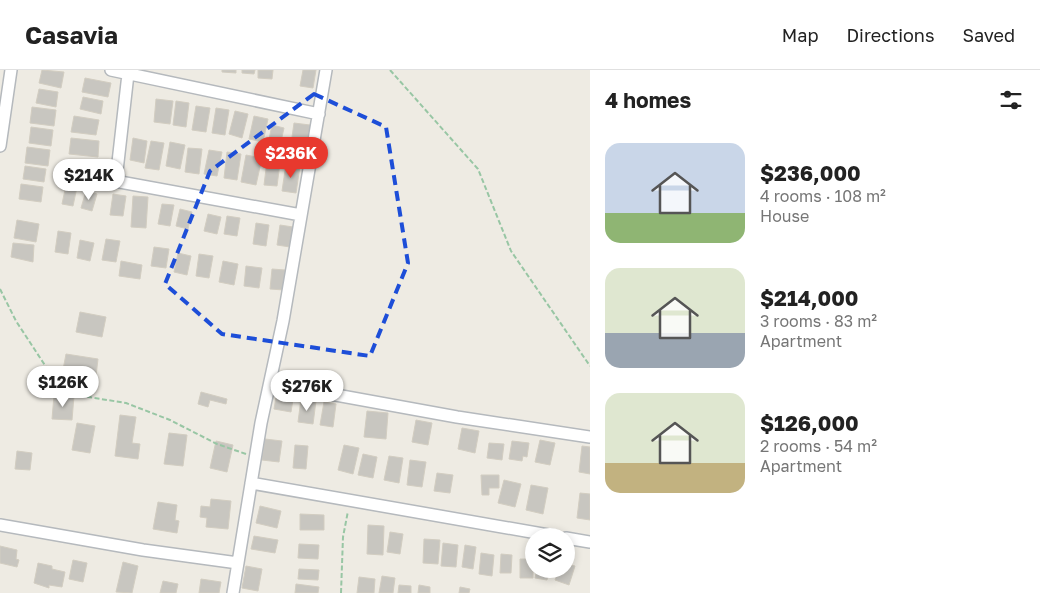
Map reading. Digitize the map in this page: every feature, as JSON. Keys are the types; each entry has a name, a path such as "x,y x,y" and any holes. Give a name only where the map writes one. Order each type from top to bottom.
{"street":[{"path":"0,146 11,70"},
{"path":"111,70 319,114"},
{"path":"233,593 255,457 301,215 326,70"},
{"path":"128,74 117,171 120,182 301,215"},
{"path":"270,383 457,418 590,437"},
{"path":"251,483 525,531"},
{"path":"0,524 142,550 238,563"},
{"path":"575,540 590,542"}],"path":[{"path":"390,70 478,168 511,251 590,366"},
{"path":"0,289 16,321 50,373 82,396 126,403 170,420 217,444 255,457"},
{"path":"341,593 344,537 350,500"}],"highlighted area":[{"path":"314,94 386,127 408,263 370,356 222,334 165,284 210,171"}],"building":[{"path":"42,70 64,72 61,88 39,83"},
{"path":"222,70 236,70 236,73 222,72"},
{"path":"242,70 255,70 254,74 242,73"},
{"path":"258,70 273,70 272,79 258,78"},
{"path":"303,70 316,70 313,88 300,86"},
{"path":"85,78 111,83 108,97 82,92"},
{"path":"39,89 58,92 56,107 36,103"},
{"path":"83,97 103,101 101,114 80,109"},
{"path":"156,99 173,101 170,124 154,122"},
{"path":"176,101 189,103 186,127 173,125"},
{"path":"196,106 210,108 206,132 192,130"},
{"path":"32,107 56,110 54,126 30,123"},
{"path":"216,108 229,110 225,135 212,133"},
{"path":"235,111 248,114 242,138 229,134"},
{"path":"74,116 99,120 96,135 71,132"},
{"path":"254,116 268,119 263,142 249,139"},
{"path":"294,123 310,125 307,146 291,144"},
{"path":"272,125 284,128 280,146 268,144"},
{"path":"31,127 53,130 51,146 29,143"},
{"path":"71,138 99,141 98,157 69,154"},
{"path":"133,138 147,141 144,163 130,160"},
{"path":"151,141 164,143 159,170 145,168"},
{"path":"170,142 185,145 180,169 166,166"},
{"path":"27,147 50,150 48,166 25,163"},
{"path":"188,148 202,149 199,174 185,172"},
{"path":"209,150 222,152 217,176 204,174"},
{"path":"227,152 241,154 237,180 224,178"},
{"path":"246,155 262,158 256,185 241,182"},
{"path":"267,161 280,163 277,186 264,185"},
{"path":"286,164 300,166 296,193 282,191"},
{"path":"25,166 46,169 44,182 23,179"},
{"path":"21,184 43,187 41,202 19,199"},
{"path":"66,185 77,187 73,206 62,204"},
{"path":"86,191 97,194 92,211 81,208"},
{"path":"113,194 126,196 123,216 110,215"},
{"path":"133,196 148,197 146,228 131,227"},
{"path":"162,204 174,205 170,226 158,224"},
{"path":"180,209 192,212 188,229 176,226"},
{"path":"208,214 221,217 217,234 204,231"},
{"path":"227,216 240,218 237,236 224,234"},
{"path":"17,220 39,224 36,242 14,238"},
{"path":"256,223 269,225 266,246 253,244"},
{"path":"280,225 293,227 290,247 277,245"},
{"path":"58,231 71,233 68,254 55,252"},
{"path":"106,239 120,241 116,262 102,260"},
{"path":"80,240 94,243 90,261 77,258"},
{"path":"13,243 34,245 33,262 11,257"},
{"path":"154,247 169,249 166,268 151,266"},
{"path":"178,253 191,256 187,275 174,272"},
{"path":"199,254 213,256 209,278 196,276"},
{"path":"121,261 142,265 140,279 119,276"},
{"path":"223,261 238,264 234,285 219,282"},
{"path":"246,266 262,268 259,288 244,286"},
{"path":"272,269 285,270 284,290 270,289"},
{"path":"80,312 106,317 102,337 76,332"},
{"path":"66,354 98,359 96,376 74,373 73,377 62,375"},
{"path":"277,391 294,393 291,412 274,409"},
{"path":"201,392 227,399 226,404 210,400 208,407 198,404"},
{"path":"54,395 74,396 72,420 52,419"},
{"path":"301,399 316,401 313,424 298,422"},
{"path":"324,402 336,404 333,427 320,425"},
{"path":"367,411 388,413 386,439 364,437"},
{"path":"120,415 136,417 132,443 140,444 138,459 115,456"},
{"path":"416,420 432,423 428,445 412,442"},
{"path":"77,423 95,426 90,453 72,450"},
{"path":"462,428 479,431 475,453 458,449"},
{"path":"169,433 187,435 183,466 164,464"},
{"path":"265,439 282,441 279,462 262,460"},
{"path":"540,440 555,443 550,465 535,462"},
{"path":"216,441 233,445 227,472 210,468"},
{"path":"512,441 529,443 527,457 523,456 522,461 509,459"},
{"path":"489,443 504,444 502,460 487,458"},
{"path":"295,445 308,446 306,469 293,468"},
{"path":"344,445 359,448 353,474 338,470"},
{"path":"582,446 590,447 590,474 579,472"},
{"path":"17,451 32,453 30,470 15,469"},
{"path":"363,454 377,457 373,478 358,475"},
{"path":"389,456 403,458 399,483 384,480"},
{"path":"410,460 426,462 422,487 407,485"},
{"path":"437,473 453,475 450,493 434,491"},
{"path":"481,475 499,475 499,488 489,488 489,495 482,495"},
{"path":"504,480 521,484 515,507 498,503"},
{"path":"531,485 548,488 543,514 526,510"},
{"path":"580,493 590,494 590,520 577,518"},
{"path":"211,499 231,501 228,529 206,527 207,518 200,517 201,506 210,507"},
{"path":"158,502 177,505 175,520 179,521 177,533 153,529"},
{"path":"260,506 281,511 277,528 256,523"},
{"path":"300,514 324,515 324,530 300,530"},
{"path":"368,525 384,526 383,555 367,554"},
{"path":"390,532 403,534 400,554 387,552"},
{"path":"254,536 278,540 275,553 251,549"},
{"path":"424,539 440,540 438,564 423,563"},
{"path":"443,543 458,545 456,567 441,566"},
{"path":"299,544 319,545 318,559 298,558"},
{"path":"465,545 476,547 473,569 462,567"},
{"path":"0,546 17,550 16,559 19,560 17,567 0,563"},
{"path":"481,553 494,555 492,576 479,574"},
{"path":"501,554 512,555 511,573 500,573"},
{"path":"520,559 525,559 525,578 520,578"},
{"path":"73,560 87,563 83,582 69,579"},
{"path":"123,562 138,566 132,593 116,592"},
{"path":"38,563 52,566 52,569 65,572 62,587 49,585 49,588 34,583"},
{"path":"246,566 262,569 258,591 242,588"},
{"path":"299,569 319,570 318,580 298,579"},
{"path":"382,576 395,578 393,593 379,593"},
{"path":"359,577 375,579 374,593 357,593"},
{"path":"556,578 571,578 569,585 555,580"},
{"path":"201,579 221,582 219,593 199,593"},
{"path":"163,581 178,584 176,593 160,593"},
{"path":"296,584 319,587 318,593 295,593"},
{"path":"399,585 411,586 411,593 398,593"},
{"path":"419,585 430,587 430,593 418,593"},
{"path":"460,587 470,589 469,593 459,593"}]}
